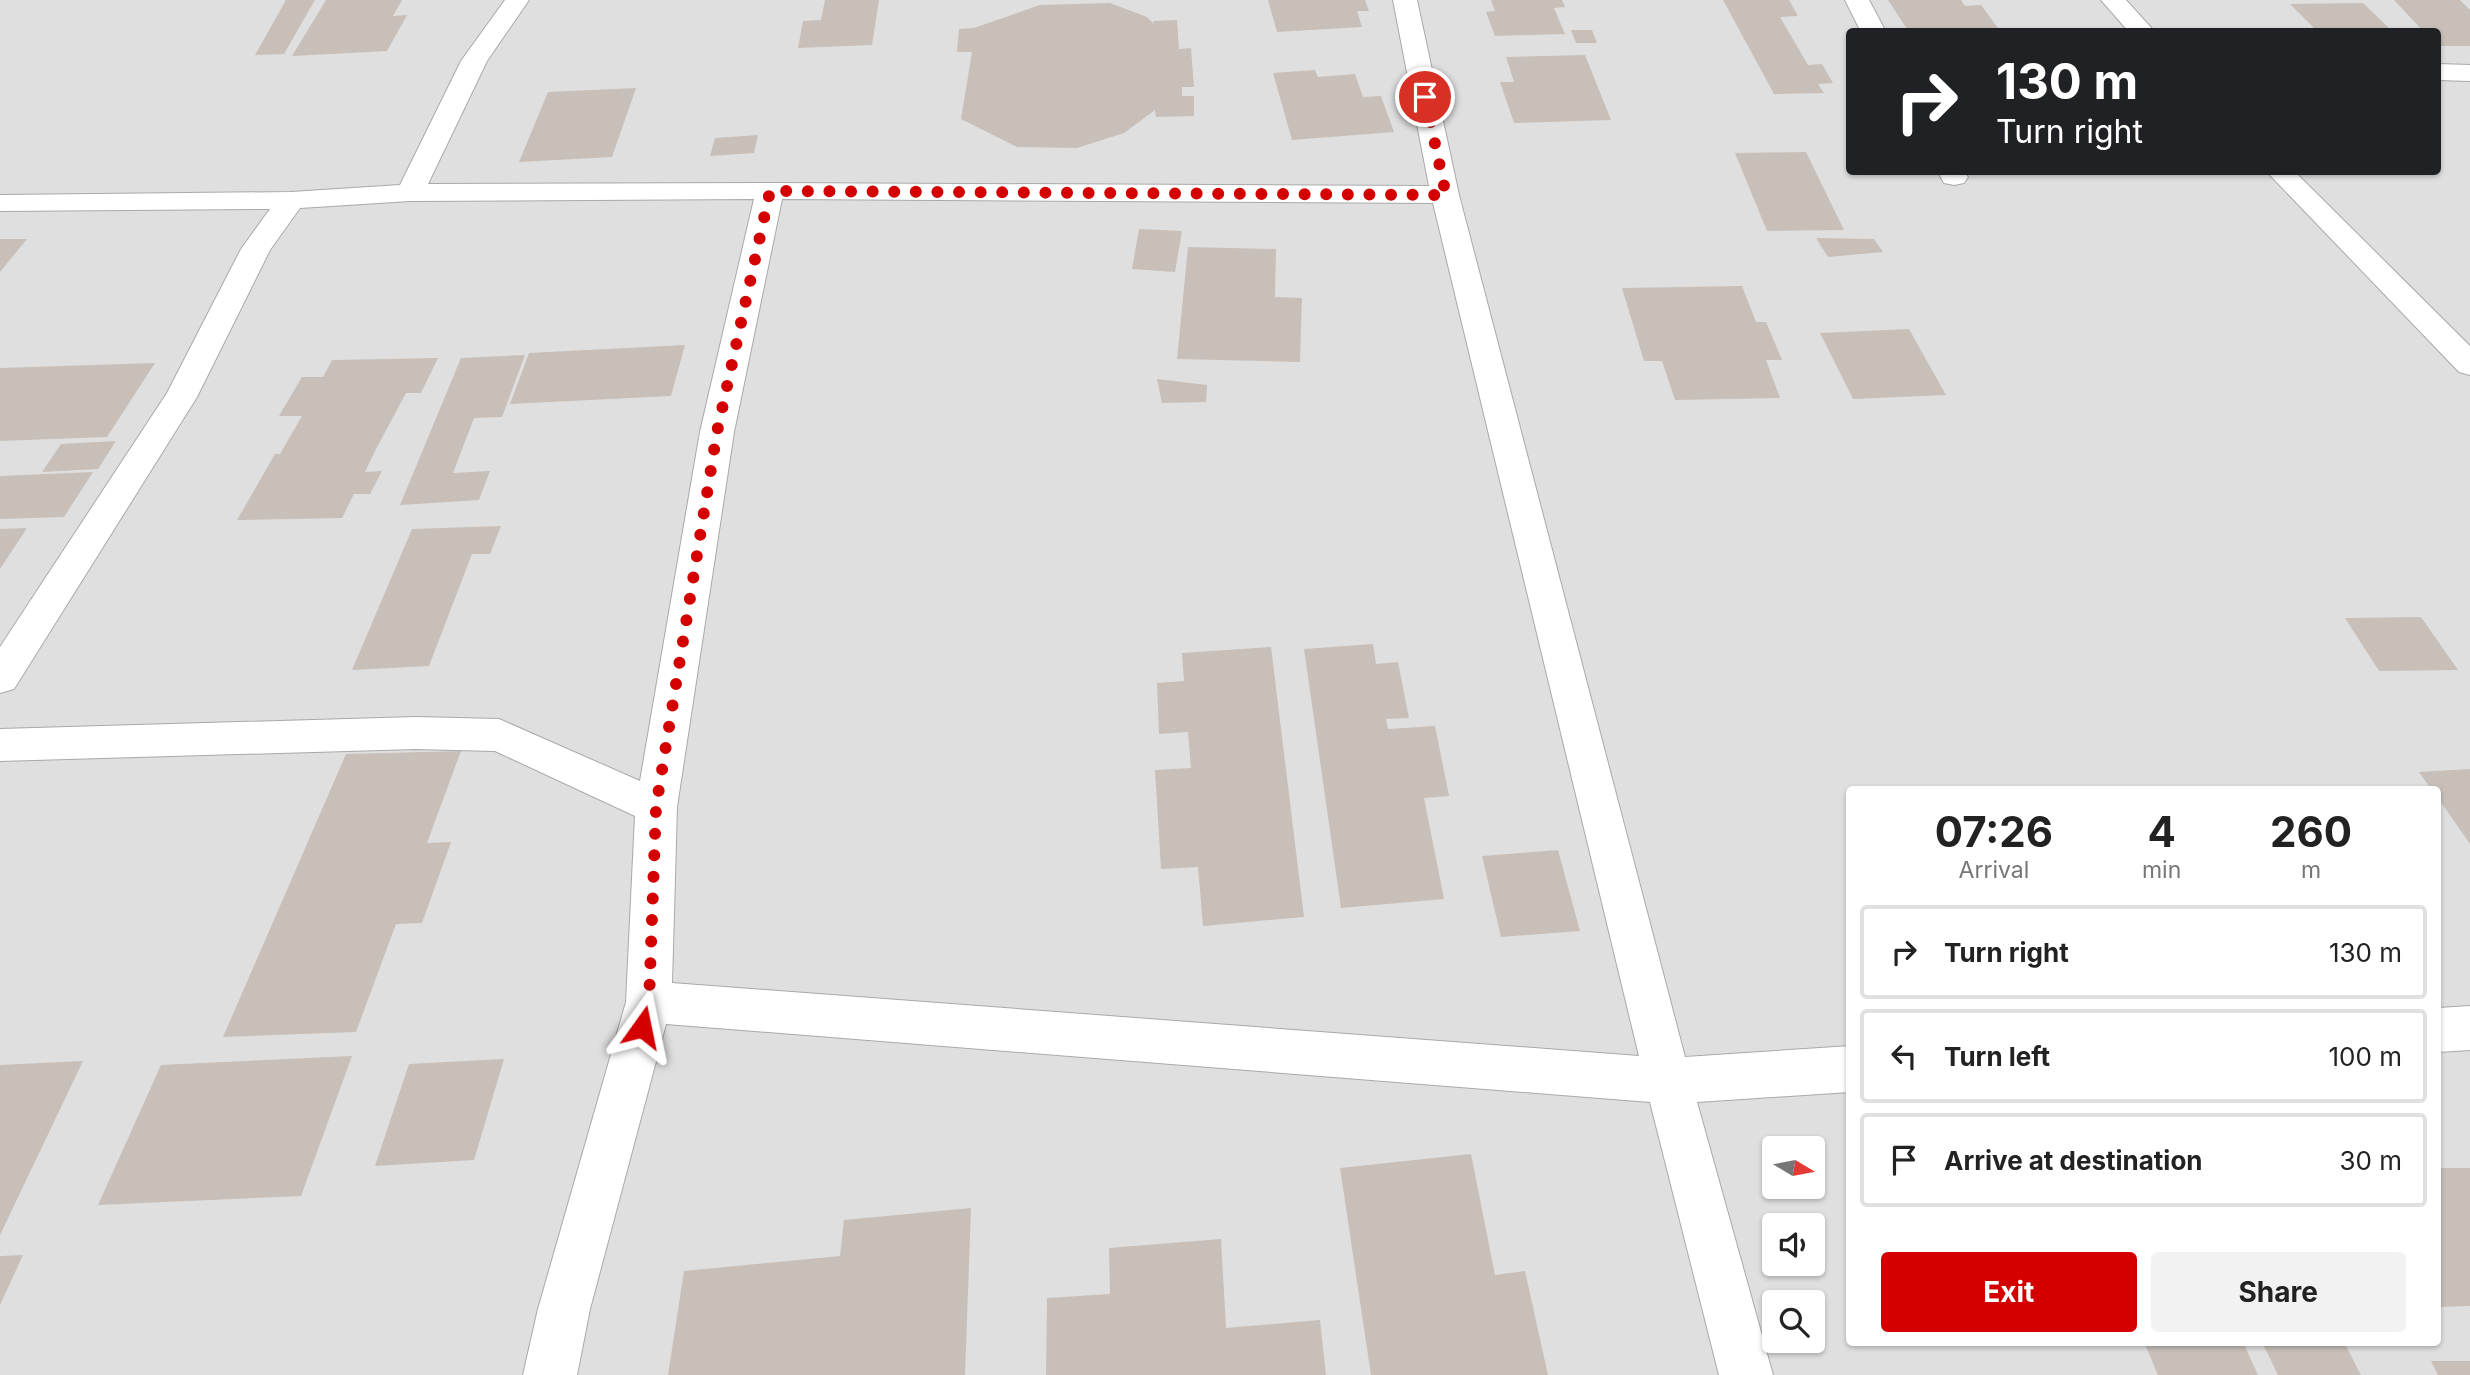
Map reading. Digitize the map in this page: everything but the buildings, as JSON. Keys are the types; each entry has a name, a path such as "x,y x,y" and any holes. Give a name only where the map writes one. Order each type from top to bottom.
{"street":[{"path":"410,193 474,61 517,0"},
{"path":"1405,0 1446,195 1668,1081 1746,1375"},
{"path":"1857,0 1872,28"},
{"path":"2113,0 2139,28"},
{"path":"2441,72 2470,73"},
{"path":"2283,175 2470,365"},
{"path":"550,1375 564,1309 649,1002 656,807 717,432 770,191"},
{"path":"0,203 291,200 410,193 770,191 1446,195"},
{"path":"0,678 181,397 256,249 291,200"},
{"path":"0,745 416,733 499,735 656,807"},
{"path":"649,1002 1668,1081 1846,1069"},
{"path":"2441,1030 2470,1028"}],"shaded area":[{"path":"0,0 2470,0 2470,1375 0,1375"}],"route":[{"path":"642,1027 649,1002 656,807 717,432 770,191 1446,195 1425,97"}]}
